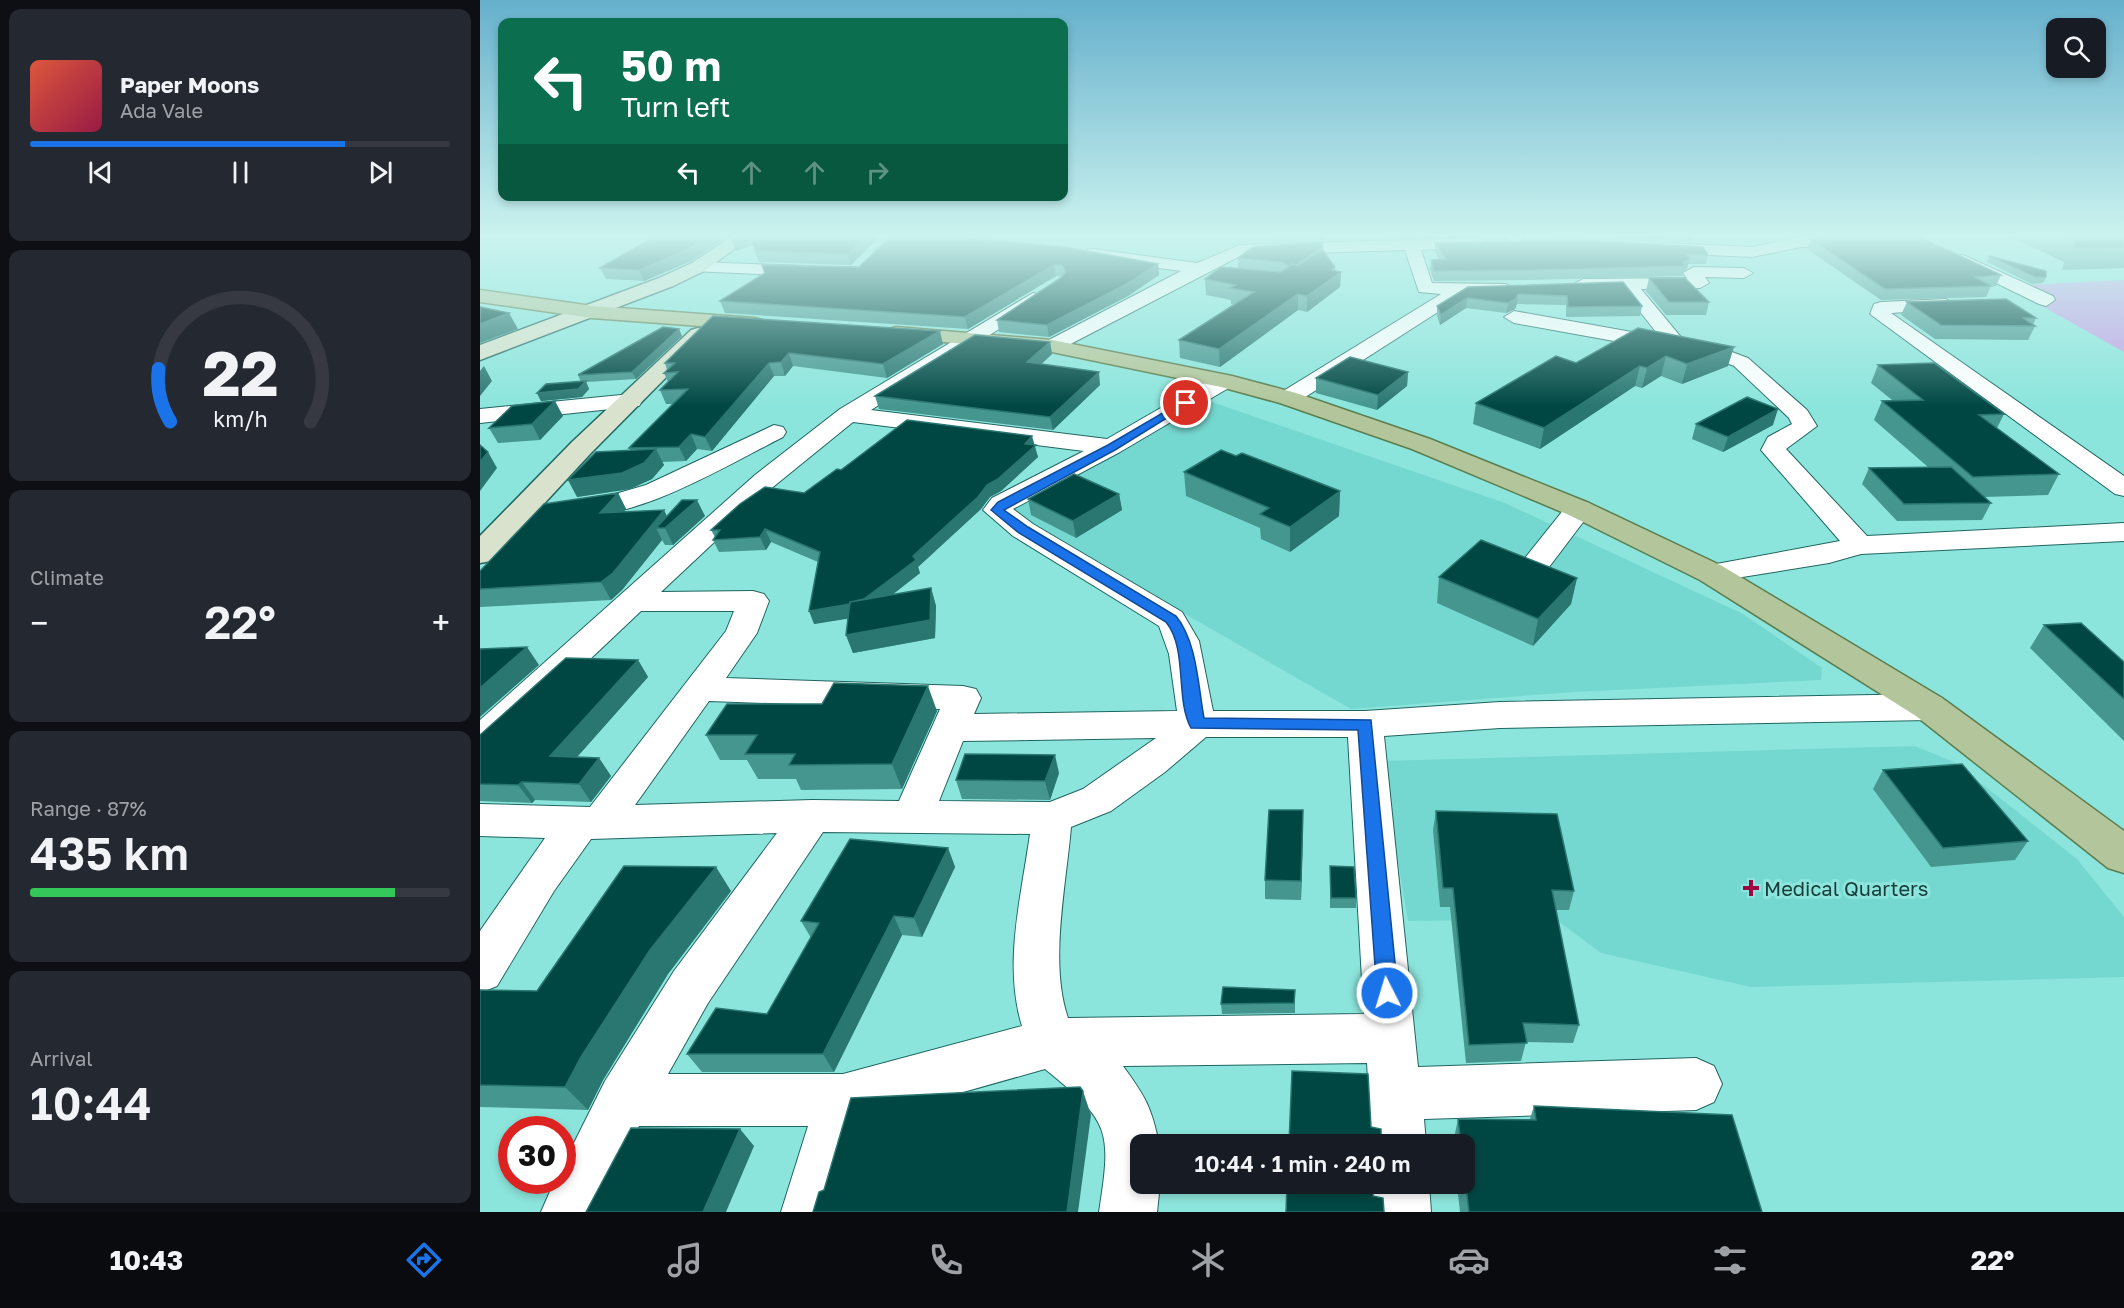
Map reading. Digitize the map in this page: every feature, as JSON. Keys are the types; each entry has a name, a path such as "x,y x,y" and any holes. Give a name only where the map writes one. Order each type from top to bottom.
{"main road":[{"path":"480,296 592,312 784,326"},
{"path":"867,331 1052,346 1224,381 1288,398 1421,444 1579,509 1711,573 1929,707 2124,855"}],"street":[{"path":"480,353 638,293"},
{"path":"480,741 629,602 764,482 848,414 887,388 974,338 1043,293"},
{"path":"1052,346 1153,293"},
{"path":"1288,398 1455,293"},
{"path":"1633,293 1677,345"},
{"path":"2005,304 2041,303 2046,300 2031,293"},
{"path":"1970,305 1881,308 1880,314 2124,488"},
{"path":"1514,317 1677,345 1724,355 1741,362 1799,415 1804,426 1777,442 1773,450 1859,545"},
{"path":"480,554 581,448 712,321"},
{"path":"1197,724 1183,644 1179,628 1171,619 1023,530 997,510 1002,504 1111,447 1224,381"},
{"path":"480,416 631,401"},
{"path":"848,414 1111,447"},
{"path":"516,516 636,498 655,491 774,432"},
{"path":"1532,569 1579,509"},
{"path":"1711,573 1829,554 1859,545 2124,532"},
{"path":"480,971 539,878 591,822 741,633 753,601 629,602"},
{"path":"698,689 963,698 948,728 912,818"},
{"path":"948,728 1365,724 1500,715 1929,707"},
{"path":"480,820 591,822 812,816 1052,818 1097,800 1152,762 1197,724"},
{"path":"1365,724 1398,1134"},
{"path":"570,1212 624,1100 692,987 812,816"},
{"path":"1052,818 1035,968 1038,1000 1052,1043 1104,1084 1127,1116 1135,1161 1128,1212"},
{"path":"624,1100 843,1100 1052,1043 1391,1038"},
{"path":"1396,1094 1696,1084"},
{"path":"810,1212 843,1100"},
{"path":"1401,1194 1402,1212"}],"shaded area":[{"path":"2018,293 2124,293 2124,352"},
{"path":"1209,401 1505,503 1743,614 1822,668 1821,680 1575,692 1351,709 1005,511"},
{"name":"Medical Quarters","path":"1915,746 1954,762 2077,859 2124,917 2124,977 1751,987 1601,953 1555,919 1408,921 1381,761"}],"building":[{"path":"734,293 1007,293 965,317 720,301"},
{"path":"1038,293 1110,293 1047,325 997,320"},
{"path":"1253,293 1312,293 1307,296 1298,294 1219,349 1179,340"},
{"path":"1459,293 1631,293 1642,306 1568,307 1567,296 1518,294 1516,299 1508,303 1467,298 1441,315 1437,306"},
{"path":"1661,293 1700,293 1709,302 1669,302"},
{"path":"2006,299 2036,318 2023,318 2035,326 1941,325 1907,302"},
{"path":"480,307 509,313 480,324"},
{"path":"713,316 940,331 883,364 789,353 781,362 769,363 705,437 691,434 679,447 629,448 688,389 660,390 678,372 664,373 675,363 665,363"},
{"path":"663,327 679,329 632,372 578,375"},
{"path":"1638,328 1734,347 1687,364 1666,356 1647,368 1640,366 1544,428 1476,403 1556,356 1576,363"},
{"path":"975,335 1050,342 1027,362 1099,372 1050,417 875,396"},
{"path":"1350,357 1408,372 1378,395 1316,378"},
{"path":"1934,363 2004,414 1979,415 2059,474 1973,477 1882,401 1923,400 1878,365"},
{"path":"586,381 578,389 537,393 546,384"},
{"path":"1747,397 1778,409 1728,437 1696,424"},
{"path":"555,401 532,424 489,428 512,406"},
{"path":"907,420 1032,436 1025,444 1036,445 998,479 987,485 978,497 913,556 916,560 864,599 850,602 850,604 809,611 820,552 765,529 760,537 713,540 720,530 711,530 740,504 765,487 804,493 837,469 841,470"},
{"path":"480,445 488,452 480,462"},
{"path":"656,449 644,463 622,473 568,480 596,452"},
{"path":"1221,450 1236,456 1242,453 1340,491 1290,527 1260,514 1269,508 1184,472"},
{"path":"1951,467 1991,503 1904,504 1869,468"},
{"path":"1074,474 1119,494 1073,521 1028,499"},
{"path":"618,493 600,513 664,510 613,573 601,582 480,589 480,571 544,504"},
{"path":"682,500 697,500 665,528 656,528"},
{"path":"1481,540 1577,578 1538,619 1439,577"},
{"path":"931,588 930,620 846,635 850,602"},
{"path":"2081,623 2124,662 2124,699 2044,625"},
{"path":"527,647 480,688 480,649"},
{"path":"566,658 638,660 550,756 599,758 579,784 522,782 518,785 480,784 480,735"},
{"path":"834,683 928,686 892,764 789,765 795,754 745,754 757,735 706,735 727,704 822,704"},
{"path":"965,754 1055,755 1045,781 956,780"},
{"path":"1962,764 2028,841 1943,848 1883,770"},
{"path":"1269,810 1303,810 1301,881 1265,880"},
{"path":"1436,811 1557,814 1574,891 1552,890 1579,1025 1523,1023 1527,1043 1469,1045 1453,888 1443,888"},
{"path":"850,839 948,848 914,918 894,916 823,1054 687,1054 716,1008 767,1014 819,923 801,921"},
{"path":"624,866 716,867 650,950 581,1057 565,1087 480,1085 480,990 537,991"},
{"path":"1330,866 1354,867 1356,898 1331,898"},
{"path":"1223,987 1295,990 1294,1003 1221,1004"},
{"path":"1292,1071 1368,1074 1371,1127 1381,1129 1381,1134 1289,1134"},
{"path":"1080,1087 1083,1091 1067,1212 813,1212 819,1192 824,1190 851,1098"},
{"path":"1534,1106 1732,1115 1762,1212 1469,1212 1467,1194 1475,1194 1475,1134 1460,1134 1458,1119 1536,1120"},
{"path":"631,1128 740,1129 703,1212 586,1212"},
{"path":"1287,1194 1373,1194 1373,1196 1383,1198 1384,1212 1286,1212"}],"place":[{"name":"Medical Quarters","path":"1751,888"}],"route":[{"path":"1186,403 1111,447 1002,504 997,510 1023,530 1171,619 1179,628 1183,644 1197,724 1365,724 1387,993"}]}
